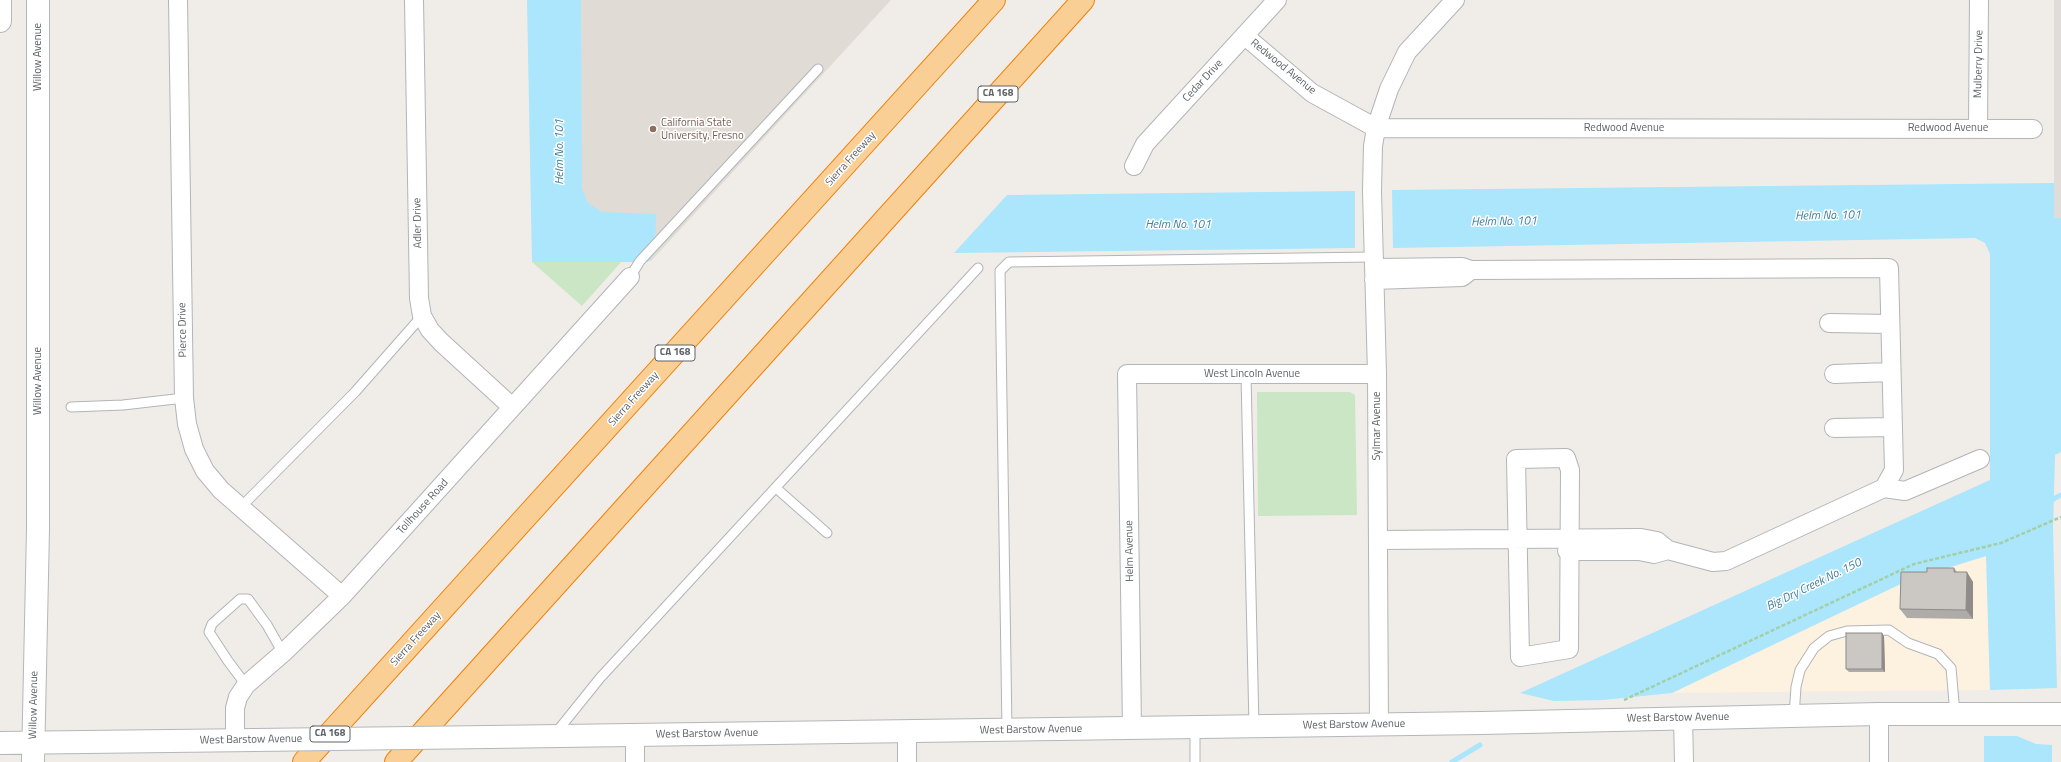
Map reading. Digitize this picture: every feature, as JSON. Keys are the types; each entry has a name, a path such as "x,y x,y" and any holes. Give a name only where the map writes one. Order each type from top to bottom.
{"highway":[{"name":"Sierra Freeway","path":"304,762 994,0"},
{"name":"CA 168","path":"396,762 1083,0"}],"main road":[{"path":"0,0 0,21"},
{"name":"Willow Avenue","path":"33,752 38,530 38,0"},
{"name":"West Barstow Avenue","path":"0,743 33,752 245,740 906,732 1879,714 1955,716 2061,714"}],"street":[{"name":"Pierce Drive","path":"178,0 184,398 187,424 192,442 205,471 221,490 342,596"},
{"name":"Adler Drive","path":"414,0 419,298 422,316 430,330 441,342 512,407"},
{"name":"Cedar Drive","path":"1134,166 1145,144 1277,0"},
{"name":"Sylmar Avenue","path":"1380,724 1377,374 1372,164 1376,128 1389,89 1407,52 1455,0"},
{"name":"Mulberry Drive","path":"1978,128 1979,0"},
{"name":"Redwood Avenue","path":"1245,36 1312,93 1376,128 2033,129"},
{"path":"1374,268 1462,266 1471,270 1889,268 1894,470 1884,488"},
{"name":"Tollhouse Road","path":"245,740 235,708 238,697 246,685 283,653 342,596 630,277"},
{"path":"1829,324 1890,324"},
{"path":"1834,374 1891,372"},
{"name":"West Lincoln Avenue","path":"1128,374 1377,374"},
{"name":"Helm Avenue","path":"1128,374 1132,728"},
{"path":"1834,428 1893,427"},
{"path":"1566,458 1570,470 1568,649 1520,657 1518,545 1516,460 1566,458"},
{"path":"1378,546 1570,545 1641,538 1657,541 1668,550 1713,562 1726,561 1884,488 1904,491 1980,458"},
{"path":"1879,714 1879,762"},
{"path":"1683,718 1684,762"},
{"path":"906,732 907,762"},
{"path":"635,735 635,762"}],"lane":[{"path":"630,277 640,261 818,69"},
{"path":"1007,730 1000,271 1010,262 1374,268"},
{"path":"553,737 600,678 978,268"},
{"path":"240,508 355,392 422,316"},
{"path":"1246,375 1254,726"},
{"path":"71,407 123,405 184,398"},
{"path":"776,488 827,533"},
{"path":"246,685 209,632 212,624 240,600 248,599 268,625 283,653"},
{"path":"1794,716 1796,687 1800,670 1814,648 1829,636 1847,631 1889,630 1908,643 1938,654 1951,668 1955,716"},
{"path":"1195,727 1195,762"}],"path":[{"path":"1623,700 1914,564 2001,543 2061,517"}],"shaded area":[{"name":"California State University, Fresno","path":"530,0 891,0 651,261 624,258 536,258"},
{"path":"2054,0 2061,0 2061,218 2054,218"},
{"path":"1987,556 1990,690 1672,693 1909,580"}],"green space":[{"path":"622,261 582,306 532,262"},
{"path":"1257,392 1350,392 1355,395 1357,515 1258,516"}],"water":[{"name":"Helm No. 101","path":"527,0 581,0 582,189 588,203 602,212 656,214 655,253 648,262 532,262"},
{"name":"Helm No. 101","path":"2054,183 2054,218 2061,218 2061,452 2055,455 2053,529 2057,688 1990,690 1986,556 1909,580 1672,693 1603,700 1554,701 1520,693 1990,480 1990,254 1985,243 1975,238 1393,248 1392,190"},
{"name":"Helm No. 101","path":"1355,191 1355,248 954,253 1007,195"},
{"path":"1984,736 2017,736 2036,744 2052,745 2052,762 1984,762"}],"building":[{"path":"1927,568 1954,568 1954,572 1967,572 1966,610 1900,609 1901,572 1927,572"},
{"path":"1846,633 1882,633 1882,669 1846,669"}],"waterway":[{"name":"Big Dry Creek No. 150","path":"2048,502 2061,495"},
{"name":"Big Dry Creek No. 150","path":"1452,762 1480,745"}],"place":[{"name":"California State University, Fresno","path":"653,129"}]}
